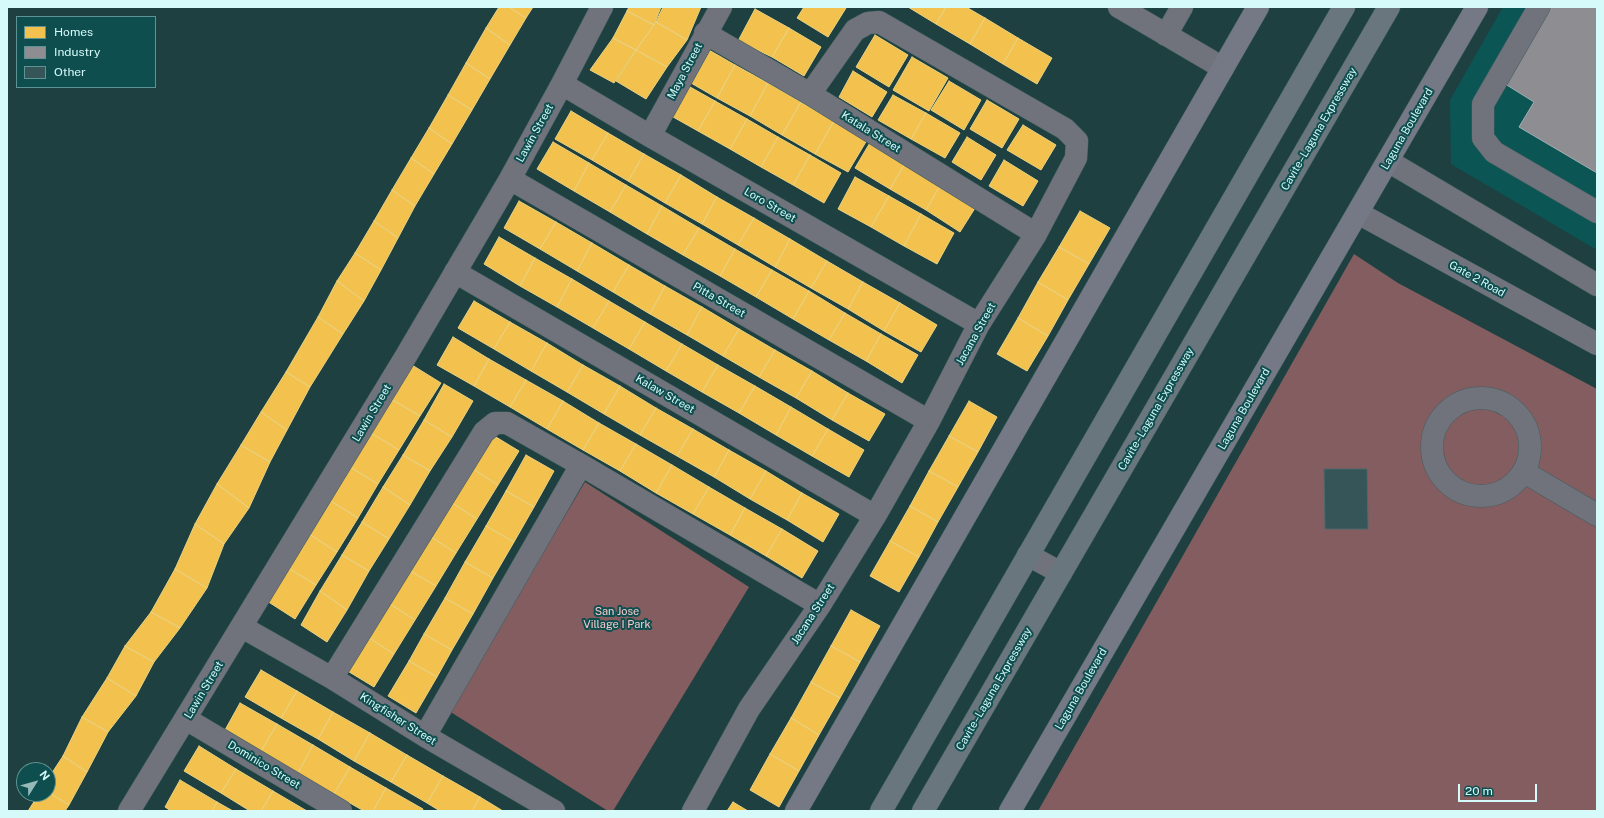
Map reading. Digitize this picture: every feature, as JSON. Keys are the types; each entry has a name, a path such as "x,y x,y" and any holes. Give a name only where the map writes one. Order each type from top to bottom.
{"highway":[{"path":"881,811 1344,7"},
{"name":"Cavite–Laguna Expressway","path":"923,811 1389,7"}],"main road":[{"path":"796,811 1258,7"},
{"name":"Laguna Boulevard","path":"1010,811 1477,7"}],"street":[{"name":"Lawin Street","path":"135,809 186,719 406,356 510,179 602,7"},
{"name":"Maya Street","path":"650,136 705,33 721,7"},
{"path":"1119,7 1223,68"},
{"path":"1166,35 1182,7"},
{"path":"1539,7 1483,104 1483,138 1494,152 1597,212"},
{"name":"Jacana Street","path":"693,811 749,709 820,606 875,516 929,421 979,324 1036,234 1076,158 1077,141 1065,129 879,22 868,22 855,30 810,94"},
{"name":"Katala Street","path":"705,33 810,94 1036,234"},
{"name":"Loro Street","path":"562,84 979,324"},
{"path":"1388,161 1597,286"},
{"name":"Pitta Street","path":"510,179 929,421"},
{"name":"Gate 2 Road","path":"1358,213 1597,344"},
{"name":"Kalaw Street","path":"455,272 875,516"},
{"path":"1478,397 1491,398 1504,403 1515,410 1523,421 1528,433 1531,446 1529,460 1524,472 1515,484 1502,492 1488,496 1473,496 1459,491 1447,482 1438,471 1433,457 1432,442 1435,427 1443,415 1453,406 1465,400 1478,397"},
{"path":"332,678 484,432 495,423 507,423 581,464 820,606"},
{"path":"425,736 581,464"},
{"path":"1524,472 1597,514"},
{"path":"1028,555 1061,574"},
{"name":"Kingfisher Street","path":"242,627 332,678 425,736 554,811"},
{"name":"Dominico Street","path":"186,719 341,811"}],"shaded area":[{"path":"1503,7 1597,7 1597,250 1451,164 1450,100"}],"green space":[{"path":"1354,254 1398,283 1597,389 1597,811 1038,811"},
{"name":"San Jose Village I Park","path":"585,482 749,587 613,811 608,811 449,711"}],"building: Homes":[{"path":"499,7 509,7 526,18 510,45 486,28"},
{"path":"509,7 533,7 526,18"},
{"path":"629,7 661,7 654,25 627,11"},
{"path":"663,7 701,7 687,40 656,22"},
{"path":"804,7 846,8 828,37 797,18"},
{"path":"908,7 946,7 936,24"},
{"path":"946,7 966,7 985,18 970,44 936,24"},
{"path":"755,9 789,28 772,57 738,41"},
{"path":"627,11 654,25 636,50 613,38"},
{"path":"985,18 1018,38 1003,64 970,44"},
{"path":"656,22 687,40 667,67 636,50"},
{"path":"486,28 510,45 490,79 466,63"},
{"path":"789,28 821,47 804,76 772,57"},
{"path":"875,35 908,55 889,87 856,67"},
{"path":"613,38 636,50 614,83 590,70"},
{"path":"1018,38 1052,58 1037,84 1003,64"},
{"path":"702,46 735,65 717,98 684,79"},
{"path":"636,50 667,67 646,99 616,81"},
{"path":"912,57 948,78 929,111 893,90"},
{"path":"466,63 490,79 472,110 448,95"},
{"path":"735,65 768,83 750,116 717,98"},
{"path":"853,71 887,92 872,117 839,97"},
{"path":"949,81 981,100 964,130 931,110"},
{"path":"683,83 715,101 698,131 666,113"},
{"path":"768,83 801,102 782,135 750,116"},
{"path":"448,95 472,110 452,144 429,128"},
{"path":"893,95 926,113 911,139 878,120"},
{"path":"987,100 1019,119 1002,148 970,129"},
{"path":"715,101 747,119 730,149 698,131"},
{"path":"801,102 834,121 815,154 782,135"},
{"path":"571,111 608,133 592,160 555,139"},
{"path":"926,113 960,133 945,158 911,139"},
{"path":"747,119 778,137 761,167 730,149"},
{"path":"834,121 867,140 848,172 815,154"},
{"path":"1023,125 1056,145 1041,170 1007,150"},
{"path":"429,128 452,144 434,174 411,158"},
{"path":"608,133 644,154 628,181 592,160"},
{"path":"778,137 810,155 793,185 761,167"},
{"path":"967,137 996,155 981,180 952,162"},
{"path":"871,141 906,162 890,189 855,168"},
{"path":"553,142 589,163 574,191 537,169"},
{"path":"644,154 681,175 665,203 628,181"},
{"path":"810,155 841,173 824,203 793,185"},
{"path":"411,158 434,174 415,206 392,190"},
{"path":"1004,160 1038,181 1023,206 989,186"},
{"path":"906,162 941,184 926,210 890,189"},
{"path":"589,163 626,185 610,212 574,191"},
{"path":"681,175 717,197 702,224 665,203"},
{"path":"855,177 889,196 871,227 838,209"},
{"path":"941,184 977,205 960,232 926,210"},
{"path":"626,185 662,206 647,234 610,212"},
{"path":"392,190 415,206 398,238 374,221"},
{"path":"889,196 921,214 904,246 871,227"},
{"path":"717,197 754,218 738,245 702,224"},
{"path":"519,201 556,222 540,249 504,228"},
{"path":"662,206 699,228 683,255 647,234"},
{"path":"1080,211 1110,228 1089,264 1059,247"},
{"path":"921,214 954,233 937,264 904,246"},
{"path":"754,218 790,239 775,267 738,245"},
{"path":"374,221 398,238 381,270 355,253"},
{"path":"556,222 592,243 577,271 540,249"},
{"path":"699,228 735,249 720,276 683,255"},
{"path":"499,237 535,258 520,286 484,264"},
{"path":"790,239 827,261 811,288 775,267"},
{"path":"592,243 629,265 613,292 577,271"},
{"path":"1059,247 1089,264 1068,300 1038,282"},
{"path":"735,249 772,270 756,297 720,276"},
{"path":"355,253 381,270 364,301 337,281"},
{"path":"535,258 572,279 557,307 520,286"},
{"path":"827,261 863,282 848,309 811,288"},
{"path":"629,265 665,286 650,314 613,292"},
{"path":"772,270 809,291 793,319 756,297"},
{"path":"572,279 609,301 593,328 557,307"},
{"path":"337,281 364,301 343,334 318,317"},
{"path":"863,282 900,303 884,331 848,309"},
{"path":"1038,282 1068,300 1048,336 1018,318"},
{"path":"665,286 702,307 687,335 650,314"},
{"path":"809,291 845,313 829,340 793,319"},
{"path":"474,301 510,322 494,349 458,328"},
{"path":"609,301 645,322 629,349 593,328"},
{"path":"900,303 937,325 921,352 884,331"},
{"path":"702,307 739,329 723,356 687,335"},
{"path":"845,313 881,334 866,361 829,340"},
{"path":"318,317 343,334 310,387 286,372"},
{"path":"1018,318 1048,336 1027,371 997,354"},
{"path":"510,322 547,343 531,371 494,349"},
{"path":"645,322 682,344 666,371 629,349"},
{"path":"739,329 775,350 759,377 723,356"},
{"path":"881,334 918,355 902,383 866,361"},
{"path":"453,337 489,359 474,386 437,365"},
{"path":"547,343 583,365 567,392 531,371"},
{"path":"682,344 718,365 702,392 666,371"},
{"path":"775,350 812,371 796,398 759,377"},
{"path":"489,359 526,380 510,407 474,386"},
{"path":"412,365 441,383 420,416 391,399"},
{"path":"583,365 620,386 604,414 567,392"},
{"path":"718,365 755,386 739,413 702,392"},
{"path":"812,371 848,393 832,420 796,398"},
{"path":"286,372 310,387 287,430 261,412"},
{"path":"526,380 563,401 547,429 510,407"},
{"path":"444,384 473,401 452,437 424,420"},
{"path":"620,386 656,408 640,435 604,414"},
{"path":"755,386 791,407 776,435 739,413"},
{"path":"848,393 885,414 869,441 832,420"},
{"path":"391,399 420,416 399,450 371,433"},
{"path":"563,401 599,423 583,450 547,429"},
{"path":"969,401 997,417 978,452 949,436"},
{"path":"791,407 828,429 812,456 776,435"},
{"path":"656,408 693,429 677,456 640,435"},
{"path":"261,412 287,430 270,462 241,445"},
{"path":"424,420 452,437 430,471 403,455"},
{"path":"599,423 636,444 620,471 583,450"},
{"path":"693,429 729,450 714,477 677,456"},
{"path":"828,429 864,450 849,477 812,456"},
{"path":"371,433 399,450 378,484 350,467"},
{"path":"491,434 519,451 498,485 470,467"},
{"path":"949,436 978,452 958,487 929,471"},
{"path":"636,444 672,465 656,493 620,471"},
{"path":"241,445 270,462 249,508 217,484"},
{"path":"729,450 766,471 750,499 714,477"},
{"path":"403,455 430,471 410,505 383,487"},
{"path":"526,455 554,471 534,507 506,491"},
{"path":"672,465 709,487 693,514 656,493"},
{"path":"350,467 378,484 358,518 329,500"},
{"path":"470,467 498,485 477,519 449,501"},
{"path":"766,471 802,493 787,520 750,499"},
{"path":"929,471 958,487 938,522 910,506"},
{"path":"217,484 249,508 224,544 195,524"},
{"path":"383,487 410,505 389,539 362,522"},
{"path":"709,487 745,508 730,535 693,514"},
{"path":"506,491 534,507 514,542 486,526"},
{"path":"802,493 839,514 823,542 787,520"},
{"path":"329,500 358,518 337,552 309,534"},
{"path":"449,501 477,519 456,553 428,535"},
{"path":"910,506 938,522 919,557 890,541"},
{"path":"745,508 782,529 766,556 730,535"},
{"path":"362,522 389,539 369,571 342,555"},
{"path":"195,524 224,544 207,588 175,569"},
{"path":"486,526 514,542 493,578 465,562"},
{"path":"782,529 818,551 802,578 766,556"},
{"path":"309,534 337,552 316,585 288,568"},
{"path":"428,535 456,553 436,586 407,569"},
{"path":"890,541 919,557 899,592 870,576"},
{"path":"342,555 369,571 347,610 320,591"},
{"path":"465,562 493,578 473,614 445,598"},
{"path":"288,568 316,585 295,619 267,601"},
{"path":"175,569 207,588 180,628 151,612"},
{"path":"407,569 436,586 415,620 387,602"},
{"path":"320,591 347,610 327,642 301,625"},
{"path":"445,598 473,614 452,650 424,634"},
{"path":"387,602 415,620 394,654 366,636"},
{"path":"851,610 880,626 860,662 831,646"},
{"path":"151,612 180,628 154,662 125,646"},
{"path":"424,634 452,650 437,677 409,661"},
{"path":"366,636 394,654 374,687 346,670"},
{"path":"125,646 154,662 136,696 107,678"},
{"path":"831,646 860,662 840,698 811,682"},
{"path":"409,661 437,677 416,713 388,696"},
{"path":"261,670 297,691 281,718 245,697"},
{"path":"107,678 136,696 108,732 82,717"},
{"path":"811,682 840,698 819,735 791,718"},
{"path":"297,691 333,712 318,739 281,718"},
{"path":"240,703 277,724 261,751 225,730"},
{"path":"333,712 370,733 354,761 318,739"},
{"path":"82,717 108,732 87,772 63,756"},
{"path":"791,718 819,735 799,771 770,754"},
{"path":"277,724 313,745 298,773 261,751"},
{"path":"370,733 407,755 391,782 354,761"},
{"path":"313,745 350,767 334,794 298,773"},
{"path":"199,746 236,769 221,793 184,771"},
{"path":"770,754 799,771 779,807 750,790"},
{"path":"407,755 443,776 427,803 391,782"},
{"path":"63,756 87,772 69,805 56,797 56,767"},
{"path":"350,767 386,788 373,811 364,811 334,794"},
{"path":"236,769 273,791 261,811 250,811 221,793"},
{"path":"443,776 480,797 472,811 440,811 427,803"},
{"path":"180,780 217,802 212,811 171,811 165,807"},
{"path":"386,788 423,809 422,811 373,811"},
{"path":"273,791 307,811 261,811"},
{"path":"56,797 69,805 65,811 28,811 34,802 56,802"},
{"path":"480,797 503,811 472,811"},
{"path":"217,802 233,811 212,811"},
{"path":"733,802 748,811 727,811"}],"building: Industry":[{"path":"1546,7 1597,7 1597,173 1519,127 1534,102 1502,82"}],"building: Other":[{"path":"1324,469 1367,469 1368,529 1325,529"}]}
